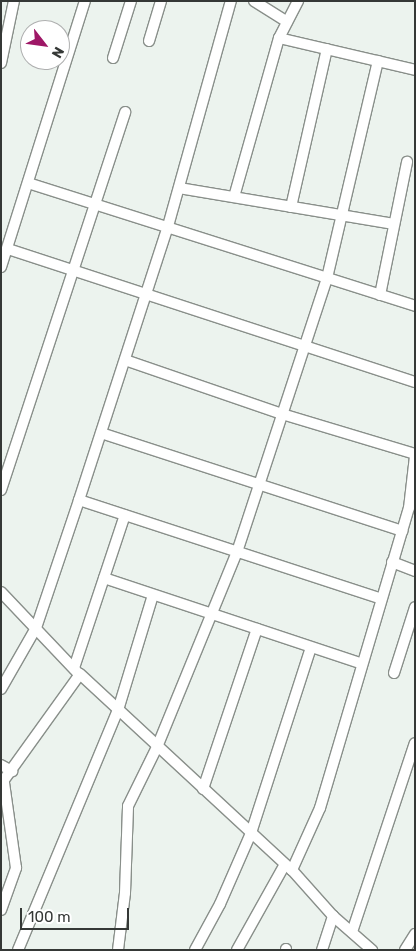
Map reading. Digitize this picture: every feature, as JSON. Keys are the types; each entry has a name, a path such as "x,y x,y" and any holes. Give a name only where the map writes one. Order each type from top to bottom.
{"street":[{"path":"1,63 14,1"},
{"path":"1,267 85,1"},
{"path":"113,58 131,1"},
{"path":"148,41 161,1"},
{"path":"1,689 36,628 79,500 168,226 232,1"},
{"path":"254,1 287,22"},
{"path":"234,198 279,38 298,1"},
{"path":"279,38 415,70"},
{"path":"291,207 327,49"},
{"path":"118,950 125,893 128,806 157,747 237,552 327,278 378,61"},
{"path":"1,490 126,112"},
{"path":"380,294 407,162"},
{"path":"28,183 415,306"},
{"path":"179,188 394,224"},
{"path":"8,249 415,382"},
{"path":"125,360 282,414 415,455 411,516 402,531 392,562 320,808 289,867 237,950"},
{"path":"101,433 402,531"},
{"path":"79,500 381,599"},
{"path":"1,910 5,891 16,868 2,783 12,771 77,671 104,578 125,515"},
{"path":"392,562 415,571"},
{"path":"104,578 362,664"},
{"path":"1,592 77,671 289,867 333,916 372,950"},
{"path":"18,950 118,710 154,595"},
{"path":"394,673 415,607"},
{"path":"203,789 256,629"},
{"path":"195,950 220,904 251,832 311,647"},
{"path":"352,932 415,743"},
{"path":"1,765 12,771"},
{"path":"322,950 333,916"},
{"path":"405,950 415,934"}]}
